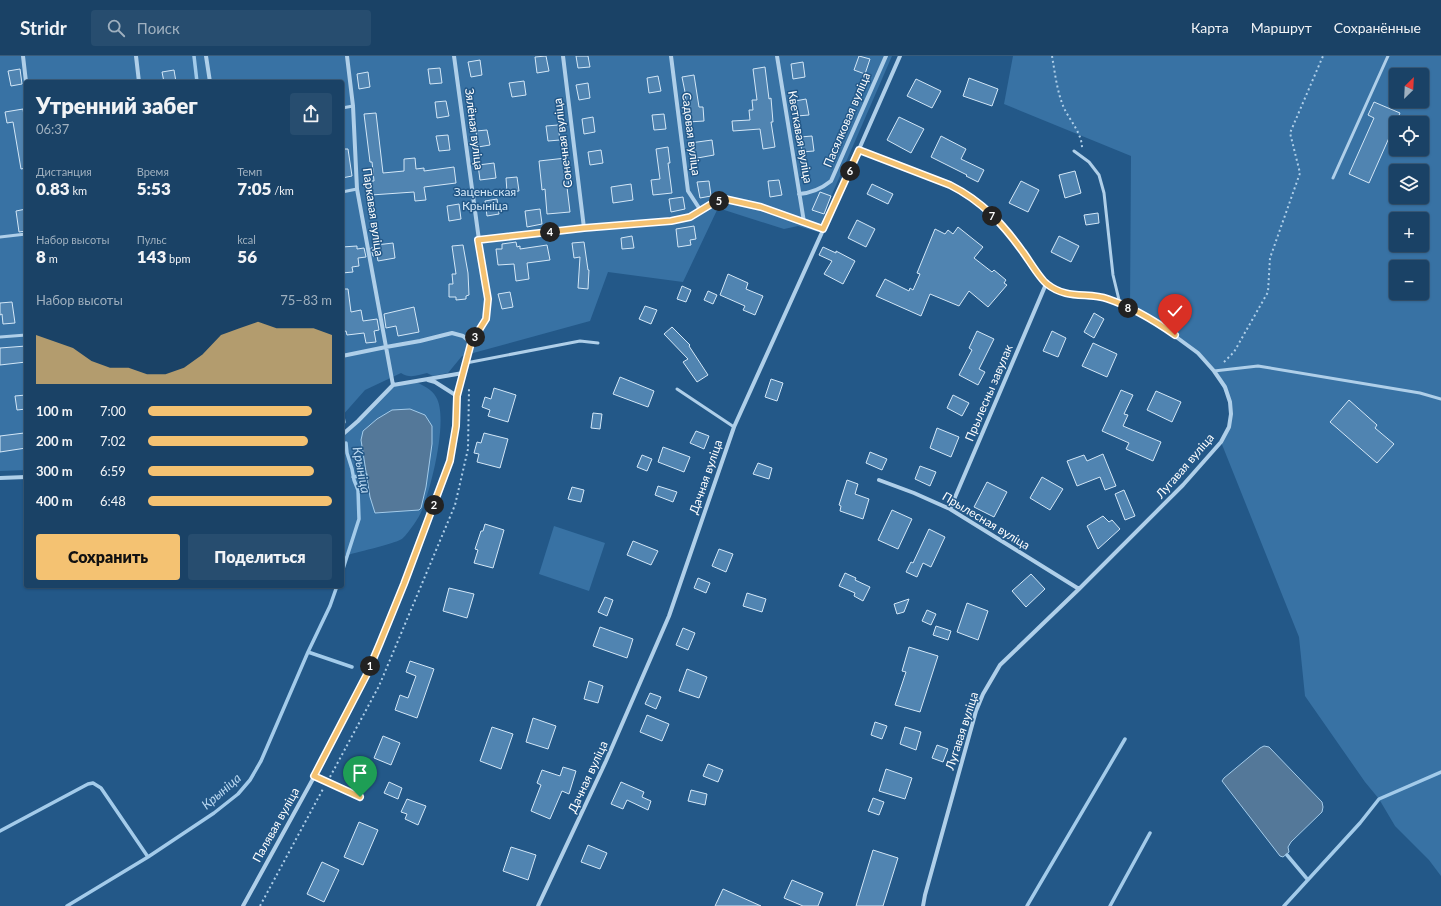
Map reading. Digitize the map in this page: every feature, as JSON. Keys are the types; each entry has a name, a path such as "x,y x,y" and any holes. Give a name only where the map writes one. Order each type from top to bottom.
{"street":[{"path":"23,56 26,80"},
{"path":"136,56 139,80"},
{"path":"206,56 210,80"},
{"name":"Паркавая вуліца","path":"347,56 353,106 357,189 393,386"},
{"name":"Зялёная вуліца","path":"454,56 478,240 488,299 486,319 471,343 464,373"},
{"name":"Сонечная вуліца","path":"563,56 584,228"},
{"name":"Садовая вуліца","path":"671,56 688,190 701,211"},
{"name":"Кветкавая вуліца","path":"777,56 804,222"},
{"name":"Пасялковая вуліца","path":"799,194 811,193 823,188 831,181 886,56"},
{"name":"Дачная вуліца","path":"538,906 606,761 669,616 734,427 900,56"},
{"name":"Лугавая вуліца","path":"859,150 950,185 969,195 1006,229 1046,284 1064,293 1076,296 1107,299 1153,320 1198,353 1214,371 1225,387 1230,402 1231,414 1229,427 1221,442 1183,485 1079,589 1000,665 983,694 976,711 923,906"},
{"path":"478,240 584,228 671,221 690,217 713,203 725,199 761,207 823,229"},
{"name":"Прылесны завулак","path":"950,509 1046,284"},
{"path":"344,356 420,341 452,333 463,336 471,343"},
{"path":"344,433 393,386 464,373"},
{"name":"Палявая вуліца","path":"243,906 314,776 366,676 404,584 450,461 456,426 457,396 464,373"},
{"path":"425,380 435,382 457,396"},
{"path":"0,478 24,477"},
{"name":"Прылесная вуліца","path":"879,480 950,509 1079,589"}],"lane":[{"path":"1333,178 1388,56"},
{"path":"344,108 353,106"},
{"path":"1074,151 1089,162 1099,175 1104,193 1113,274 1120,304"},
{"path":"344,192 357,189"},
{"path":"0,237 24,234"},
{"path":"0,337 24,334"},
{"path":"466,363 580,341 598,343"},
{"path":"1214,371 1258,366 1420,393 1441,399"},
{"path":"677,389 734,427"},
{"path":"314,776 360,797 367,781"}],"path":[{"path":"1052,56 1064,107 1075,126 1082,144 1083,157"},
{"path":"1214,371 1234,352 1268,292 1270,258 1300,173 1290,133 1323,56"}],"green space":[{"name":"Заценьская Крыніца","path":"0,56 892,56 833,192 818,232 798,226 784,229 718,208 683,282 608,272 590,321 462,356 448,373 433,376 427,373 408,376 401,373 365,390 344,414 344,80 24,80 24,470 0,471"},
{"path":"1013,56 1441,56 1441,876 1429,860 1395,826 1379,799 1365,782 1305,696 1299,637 1221,442 1229,427 1230,402 1214,371 1175,335 1130,309 1131,156 1004,104"},
{"path":"414,381 434,394 440,407 440,436 434,470 426,500 419,517 411,529 400,540 348,555 344,554 344,433 393,385"},
{"path":"554,526 605,543 589,591 539,574"}],"shaded area":[{"path":"410,409 425,415 432,426 432,444 426,487 421,508 419,510 375,513 370,497 361,440 363,431 377,419 392,410"},
{"path":"1264,746 1269,747 1322,802 1323,807 1322,812 1291,842 1288,847 1289,852 1283,857 1280,856 1222,781"}],"building":[{"path":"546,56 549,71 537,73 535,57"},
{"path":"576,56 588,56 590,67 578,68"},
{"path":"859,56 870,59 865,74 854,70"},
{"path":"480,60 482,75 471,77 468,62"},
{"path":"803,62 805,77 793,79 791,64"},
{"path":"765,67 769,99 771,98 773,122 771,122 775,147 763,149 760,129 733,131 732,121 750,120 749,110 753,110 752,100 757,100 753,69"},
{"path":"440,68 442,83 430,84 428,69"},
{"path":"20,69 22,84 11,86 8,71"},
{"path":"174,70 176,80 164,80 162,72"},
{"path":"368,72 370,87 359,89 357,74"},
{"path":"694,75 699,107 703,107 704,121 688,122 682,77"},
{"path":"658,76 661,91 649,93 647,78"},
{"path":"969,78 998,89 992,106 963,96"},
{"path":"916,79 941,91 932,108 907,96"},
{"path":"524,81 526,95 512,97 509,83"},
{"path":"588,83 590,98 579,100 576,85"},
{"path":"806,99 809,115 797,116 795,101"},
{"path":"446,101 449,116 437,118 435,102"},
{"path":"1374,102 1400,113 1399,116 1389,116 1389,138 1369,183 1349,174 1374,118 1368,115"},
{"path":"23,109 24,168 21,169 13,122 7,123 5,112"},
{"path":"376,113 383,173 404,171 404,159 415,158 416,169 424,168 424,171 454,167 456,183 424,187 426,200 415,201 414,192 371,195 370,181 374,181 364,114"},
{"path":"664,114 666,129 654,130 652,115"},
{"path":"593,117 595,132 584,134 582,119"},
{"path":"899,117 924,129 911,153 887,140"},
{"path":"558,125 560,140 548,141 546,126"},
{"path":"487,130 490,145 478,147 476,131"},
{"path":"448,135 450,150 439,151 436,136"},
{"path":"812,136 814,151 802,152 800,137"},
{"path":"941,136 966,149 961,159 984,170 978,182 931,157"},
{"path":"712,140 714,155 692,159 690,143"},
{"path":"668,147 670,163 668,163 672,193 653,195 651,180 660,179 656,149"},
{"path":"344,149 348,149 352,176 344,178"},
{"path":"601,150 603,163 590,165 588,152"},
{"path":"566,158 570,212 547,214 545,189 542,190 539,161"},
{"path":"494,163 496,178 480,180 478,165"},
{"path":"1075,171 1081,193 1065,198 1059,175"},
{"path":"517,177 519,191 507,192 506,178"},
{"path":"779,180 782,195 770,197 768,181"},
{"path":"709,181 711,196 700,198 697,182"},
{"path":"1021,181 1039,190 1028,212 1009,203"},
{"path":"631,184 633,200 613,203 611,187"},
{"path":"872,184 893,194 888,204 867,194"},
{"path":"820,192 831,196 824,214 812,210"},
{"path":"683,197 685,209 671,212 669,199"},
{"path":"497,199 499,214 487,216 485,201"},
{"path":"459,204 461,219 449,221 447,206"},
{"path":"24,209 24,231 19,232 16,211"},
{"path":"540,209 542,224 527,227 525,211"},
{"path":"1098,213 1099,223 1086,225 1084,215"},
{"path":"857,220 875,229 866,247 848,238"},
{"path":"694,226 696,239 690,240 691,245 678,247 676,229"},
{"path":"958,227 983,247 974,258 992,272 994,270 1006,280 1004,283 1007,285 988,307 969,291 959,306 930,294 921,316 876,296 885,279 909,291 910,288 913,290 920,274 917,273 935,229 945,234 948,230 953,234"},
{"path":"632,236 634,248 622,249 621,238"},
{"path":"1059,236 1079,246 1071,262 1051,252"},
{"path":"516,242 517,247 520,246 520,249 547,245 550,260 527,263 529,279 516,281 514,264 498,265 496,249 502,249 502,244"},
{"path":"584,242 589,270 588,289 578,288 580,257 574,258 572,243"},
{"path":"393,243 395,258 378,261 377,256 373,256 371,248 376,247 376,245"},
{"path":"463,245 468,273 469,295 466,296 466,299 456,300 456,297 449,297 449,284 453,284 452,274 456,274 452,246"},
{"path":"357,246 357,249 364,248 366,257 358,258 359,266 352,267 353,272 344,273 344,247"},
{"path":"823,247 836,253 836,251 855,261 843,284 824,274 832,261 819,255"},
{"path":"728,274 748,283 746,289 763,296 755,315 743,310 745,306 720,295"},
{"path":"682,286 691,290 686,302 677,299"},
{"path":"344,289 348,289 351,312 361,310 363,321 377,319 379,330 374,331 376,342 366,343 364,333 347,335 346,331 344,332"},
{"path":"708,291 717,295 713,304 704,300"},
{"path":"510,292 513,307 502,309 498,294"},
{"path":"12,302 15,323 3,324 2,314 0,315 0,303"},
{"path":"645,306 657,310 651,324 639,319"},
{"path":"414,307 419,332 398,336 396,326 386,328 384,314"},
{"path":"1094,313 1104,319 1094,338 1084,332"},
{"path":"672,327 690,345 689,346 708,375 697,382 683,362 688,359 664,334"},
{"path":"977,331 994,339 979,369 985,372 978,385 959,375 972,350 969,348"},
{"path":"1052,331 1066,338 1058,357 1043,351"},
{"path":"1093,343 1117,354 1107,377 1082,366"},
{"path":"24,346 24,362 0,365 0,348"},
{"path":"620,377 654,391 648,407 613,394"},
{"path":"771,379 783,383 777,401 765,397"},
{"path":"494,388 516,395 508,422 488,416 490,410 482,407 485,397 491,399"},
{"path":"1121,390 1133,395 1124,414 1128,415 1123,426 1161,442 1153,461 1126,449 1129,443 1102,431"},
{"path":"1156,391 1181,402 1172,422 1147,410"},
{"path":"24,395 24,409 17,410 15,396"},
{"path":"953,395 969,403 962,416 947,408"},
{"path":"1349,400 1377,425 1375,428 1394,444 1377,463 1330,422"},
{"path":"593,413 602,414 600,429 591,428"},
{"path":"937,428 959,437 951,457 930,448"},
{"path":"696,431 709,436 704,449 690,443"},
{"path":"24,433 24,448 0,452 0,436"},
{"path":"484,433 508,439 500,468 477,462 479,454 474,453 477,442 481,443"},
{"path":"663,447 690,457 684,472 658,462"},
{"path":"870,452 887,459 882,470 866,463"},
{"path":"1103,454 1116,486 1105,490 1100,477 1077,486 1067,461 1084,455 1087,461"},
{"path":"642,455 652,459 647,471 637,467"},
{"path":"758,463 772,468 769,479 753,474"},
{"path":"920,466 936,472 930,486 915,479"},
{"path":"1042,477 1063,489 1050,510 1030,498"},
{"path":"847,480 858,484 855,494 869,499 863,519 840,511 841,506 839,505"},
{"path":"987,482 1007,492 994,517 974,507"},
{"path":"658,486 677,492 673,502 655,495"},
{"path":"572,487 584,490 581,502 568,499"},
{"path":"1124,490 1135,516 1125,520 1115,494"},
{"path":"892,510 912,519 898,549 878,540"},
{"path":"1103,516 1109,522 1112,520 1120,529 1098,549 1087,526"},
{"path":"485,524 504,530 493,568 474,563 478,550 475,549"},
{"path":"929,529 945,537 931,567 923,563 917,577 906,572 911,562 913,563"},
{"path":"633,541 658,551 651,565 627,555"},
{"path":"719,549 733,554 726,572 712,566"},
{"path":"845,573 856,578 855,580 870,587 863,601 854,596 855,593 839,586"},
{"path":"1031,574 1045,589 1026,607 1012,591"},
{"path":"698,578 710,583 706,593 694,588"},
{"path":"449,588 474,594 467,618 443,611"},
{"path":"747,593 766,599 762,612 743,606"},
{"path":"605,597 613,600 607,616 598,612"},
{"path":"909,599 904,612 897,614 894,604"},
{"path":"967,603 988,611 978,640 957,632"},
{"path":"927,610 936,614 931,625 922,621"},
{"path":"936,626 951,631 948,640 933,635"},
{"path":"600,627 633,639 627,658 593,646"},
{"path":"683,628 695,633 688,650 676,645"},
{"path":"909,647 938,656 920,712 895,705 906,672 902,671"},
{"path":"410,661 434,669 417,718 395,710 400,695 408,698 416,676 406,672"},
{"path":"687,669 707,677 699,698 679,691"},
{"path":"589,681 603,686 598,703 584,699"},
{"path":"650,693 661,697 656,709 645,704"},
{"path":"647,715 669,724 662,741 640,732"},
{"path":"533,718 556,726 548,749 526,742"},
{"path":"875,722 887,726 882,739 871,735"},
{"path":"492,727 513,734 501,769 480,761"},
{"path":"905,727 921,732 916,750 900,744"},
{"path":"383,736 400,743 391,765 374,758"},
{"path":"937,745 948,749 943,762 932,758"},
{"path":"708,764 723,770 718,782 703,776"},
{"path":"563,767 576,771 569,794 562,791 550,819 531,811 541,785 537,783 542,770 560,776"},
{"path":"886,769 912,778 905,799 879,791"},
{"path":"389,782 402,788 398,799 384,793"},
{"path":"621,782 644,792 642,797 651,801 648,810 627,800 623,809 611,804"},
{"path":"691,790 707,794 705,805 688,801"},
{"path":"873,798 884,802 879,815 868,811"},
{"path":"407,799 426,806 418,825 405,819 407,814 401,812"},
{"path":"359,822 378,830 363,865 344,857"},
{"path":"588,845 607,853 600,869 581,862"},
{"path":"511,847 536,855 528,880 503,871"},
{"path":"873,850 898,858 883,906 856,906"},
{"path":"322,862 339,870 324,902 307,894"},
{"path":"792,880 823,893 818,906 803,906 784,898"},
{"path":"723,889 761,906 715,906"}],"waterway":[{"name":"Крыніца","path":"194,56 197,80"},
{"name":"Крыніца","path":"344,566 359,519 358,490 347,453 346,443"},
{"path":"353,477 366,475"},
{"name":"Крыніца","path":"67,906 148,857 214,813 238,794 250,780 261,761 308,652 330,606 336,588"},
{"path":"308,652 352,667"},
{"path":"1027,906 1125,739"},
{"path":"1284,906 1360,823 1379,799 1441,772"},
{"path":"0,831 88,784 93,783 101,788 148,857"},
{"path":"1110,906 1150,833"},
{"path":"1287,855 1308,880"}],"route":[{"path":"360,797 314,776 366,676 404,584 450,461 456,426 457,396 471,343 486,319 488,299 478,240 584,228 671,221 690,217 713,203 725,199 761,207 823,229 859,150 950,185 964,192 978,202 1006,229 1046,284 1064,293 1076,296 1089,296 1107,299 1153,320 1175,335"}]}
